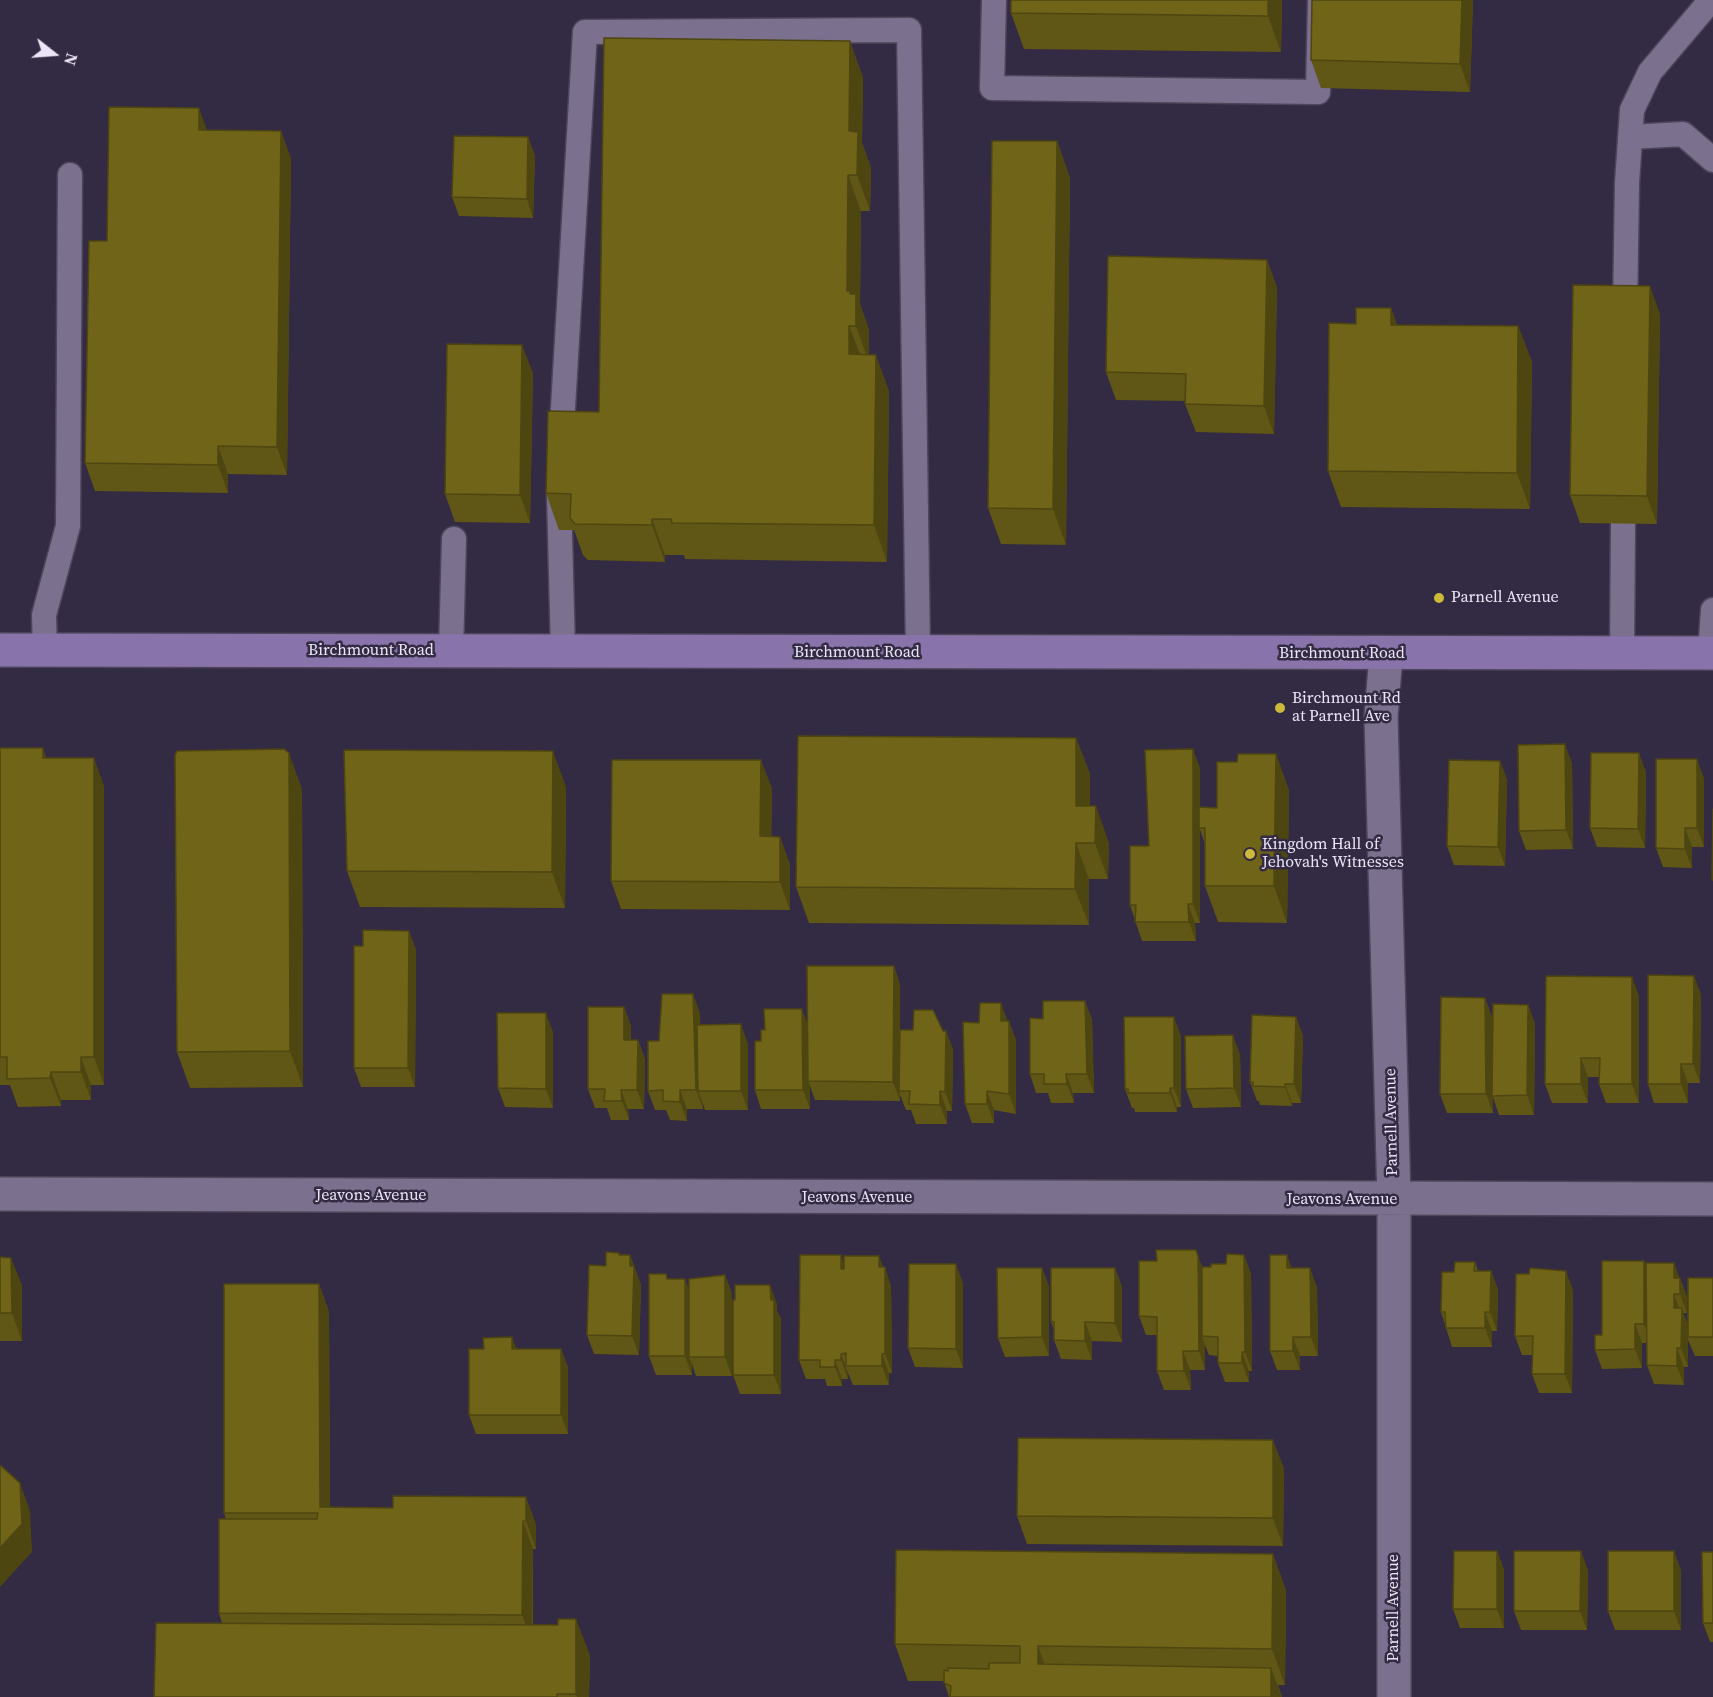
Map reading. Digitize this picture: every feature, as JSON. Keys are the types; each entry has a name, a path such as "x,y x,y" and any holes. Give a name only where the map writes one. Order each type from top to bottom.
{"main road":[{"name":"Birchmount Road","path":"0,650 1386,655 1711,653"}],"street":[{"name":"Parnell Avenue","path":"1386,655 1381,717 1394,1199 1394,1697"},
{"name":"Jeavons Avenue","path":"0,1194 1713,1199"}],"lane":[{"path":"994,0 992,88 1318,92 1320,0"},
{"path":"1625,313 1632,110 1650,72 1711,0"},
{"path":"563,652 558,530 560,446 585,32 909,30 918,653"},
{"path":"1630,137 1683,134 1713,160"},
{"path":"45,650 44,615 68,526 70,175"},
{"path":"1622,654 1623,523"},
{"path":"451,651 454,539"},
{"path":"1711,653 1713,610"}],"building":[{"path":"1011,0 1268,0 1268,16 1011,13"},
{"path":"1312,0 1462,0 1460,64 1311,60"},
{"path":"604,38 850,41 849,131 858,132 857,175 848,175 847,291 850,291 850,294 856,294 856,326 849,326 849,354 876,355 874,525 672,523 671,519 652,519 652,525 575,524 570,518 571,494 546,493 548,411 599,412"},
{"path":"109,107 199,108 199,130 281,131 277,447 218,446 218,465 85,463 89,241 107,241"},
{"path":"454,136 528,137 527,199 452,197"},
{"path":"992,141 1057,141 1053,509 988,508"},
{"path":"1108,256 1267,260 1264,406 1185,404 1186,374 1106,372"},
{"path":"1573,285 1650,286 1647,496 1570,495"},
{"path":"1356,308 1391,308 1391,325 1518,326 1517,473 1328,471 1329,323 1356,324"},
{"path":"447,344 522,345 520,495 445,494"},
{"path":"798,736 1076,738 1076,806 1096,806 1095,843 1076,843 1075,889 796,887"},
{"path":"1565,744 1566,830 1519,831 1518,745"},
{"path":"0,748 43,748 43,758 94,758 94,1057 81,1057 81,1072 51,1072 50,1078 7,1079 7,1057 0,1057"},
{"path":"284,749 289,753 290,1051 177,1052 175,755 177,751"},
{"path":"1193,749 1193,904 1188,904 1189,922 1135,922 1136,905 1130,905 1130,846 1149,846 1145,750"},
{"path":"344,750 553,751 552,872 347,871"},
{"path":"1591,753 1639,753 1638,829 1590,828"},
{"path":"1238,754 1276,754 1274,886 1205,886 1205,828 1199,828 1199,807 1217,808 1217,762 1237,762"},
{"path":"1656,759 1697,759 1697,828 1685,828 1685,849 1656,848"},
{"path":"612,760 761,760 760,836 780,837 780,882 611,881"},
{"path":"1449,760 1500,761 1498,847 1447,846"},
{"path":"1713,809 1713,880 1712,880"},
{"path":"363,930 409,931 408,1068 354,1068 354,946 363,946"},
{"path":"807,966 894,966 893,1082 808,1081"},
{"path":"1648,975 1694,976 1693,1064 1681,1064 1681,1084 1648,1084"},
{"path":"1546,976 1632,977 1632,1084 1599,1084 1600,1058 1581,1058 1581,1084 1545,1084"},
{"path":"662,994 693,994 696,1090 680,1090 680,1102 663,1101 663,1090 648,1091 648,1041 659,1041"},
{"path":"1441,997 1485,998 1486,1094 1440,1094"},
{"path":"1043,1001 1085,1001 1087,1074 1066,1074 1067,1084 1044,1084 1044,1074 1030,1074 1030,1018 1043,1019"},
{"path":"980,1003 1001,1003 1001,1021 1009,1021 1009,1094 987,1091 987,1104 965,1104 963,1022 979,1023"},
{"path":"1493,1004 1528,1005 1527,1095 1492,1096"},
{"path":"588,1007 624,1007 624,1040 638,1040 637,1090 621,1090 622,1101 604,1101 605,1089 588,1089"},
{"path":"764,1009 802,1009 803,1090 755,1090 755,1041 761,1041 761,1030 765,1030"},
{"path":"914,1010 933,1010 943,1031 946,1031 945,1092 940,1091 940,1105 909,1104 910,1091 899,1091 900,1030 913,1030"},
{"path":"497,1013 546,1013 546,1089 498,1088"},
{"path":"1252,1015 1296,1017 1294,1084 1285,1084 1285,1087 1253,1086 1253,1082 1250,1082"},
{"path":"1124,1017 1174,1017 1174,1088 1170,1088 1170,1093 1128,1093 1128,1089 1125,1089"},
{"path":"741,1024 741,1091 698,1091 697,1025"},
{"path":"1233,1035 1234,1088 1186,1089 1185,1036"},
{"path":"1156,1250 1196,1250 1198,1256 1199,1351 1183,1351 1184,1371 1157,1371 1157,1317 1139,1316 1139,1261 1157,1261"},
{"path":"606,1252 630,1255 630,1266 634,1266 632,1336 587,1335 589,1265 606,1266"},
{"path":"1227,1254 1244,1255 1245,1352 1242,1352 1242,1363 1218,1363 1218,1337 1202,1336 1202,1267 1211,1267 1211,1264 1226,1264"},
{"path":"800,1255 841,1255 841,1269 844,1269 844,1256 879,1256 879,1267 885,1267 885,1354 882,1354 882,1366 846,1366 846,1353 841,1354 841,1360 835,1360 835,1367 820,1367 820,1360 799,1360"},
{"path":"1270,1255 1287,1255 1287,1268 1310,1268 1311,1337 1293,1337 1293,1351 1270,1351"},
{"path":"0,1257 11,1258 12,1313 0,1313"},
{"path":"1602,1261 1644,1261 1644,1324 1635,1324 1635,1349 1595,1350 1595,1335 1602,1335"},
{"path":"1455,1262 1475,1262 1474,1271 1491,1271 1490,1312 1485,1312 1485,1328 1446,1328 1445,1312 1441,1312 1442,1272 1454,1272"},
{"path":"1646,1263 1674,1263 1674,1278 1680,1278 1680,1294 1674,1294 1674,1308 1682,1308 1681,1348 1677,1348 1677,1366 1647,1365"},
{"path":"909,1264 956,1264 956,1349 908,1348"},
{"path":"997,1268 1042,1268 1042,1337 998,1338"},
{"path":"1051,1268 1115,1268 1115,1323 1085,1322 1085,1341 1054,1340 1054,1322 1051,1321"},
{"path":"1530,1268 1566,1271 1565,1374 1532,1374 1533,1336 1515,1336 1516,1274 1529,1274"},
{"path":"649,1274 666,1274 667,1279 685,1279 685,1356 649,1356"},
{"path":"725,1275 725,1357 689,1357 689,1279"},
{"path":"1688,1278 1713,1278 1713,1337 1688,1337"},
{"path":"224,1284 319,1284 320,1507 393,1508 393,1496 526,1497 526,1521 523,1521 522,1615 219,1613 219,1519 317,1519 318,1513 224,1513"},
{"path":"735,1285 770,1285 771,1300 774,1300 774,1375 733,1375"},
{"path":"512,1337 512,1349 561,1349 561,1415 469,1415 469,1349 484,1349 483,1338"},
{"path":"1018,1438 1273,1440 1273,1518 1017,1516"},
{"path":"0,1465 20,1483 22,1524 0,1548"},
{"path":"896,1550 1273,1554 1272,1649 1038,1646 1038,1664 1271,1668 1271,1697 950,1697 951,1686 944,1683 944,1670 948,1671 948,1668 989,1669 989,1663 1020,1663 1020,1646 895,1644"},
{"path":"1454,1551 1497,1551 1497,1609 1453,1609"},
{"path":"1514,1551 1581,1551 1580,1611 1514,1611"},
{"path":"1608,1551 1674,1551 1674,1611 1608,1611"},
{"path":"1702,1552 1713,1552 1713,1623 1703,1623"},
{"path":"558,1619 576,1619 576,1694 557,1694 557,1697 154,1697 156,1623 558,1625"}],"place":[{"name":"Parnell Avenue","path":"1439,598"},
{"name":"Birchmount Rd at Parnell Ave","path":"1280,708"},
{"name":"Kingdom Hall of Jehovah's Witnesses","path":"1250,854"}]}
